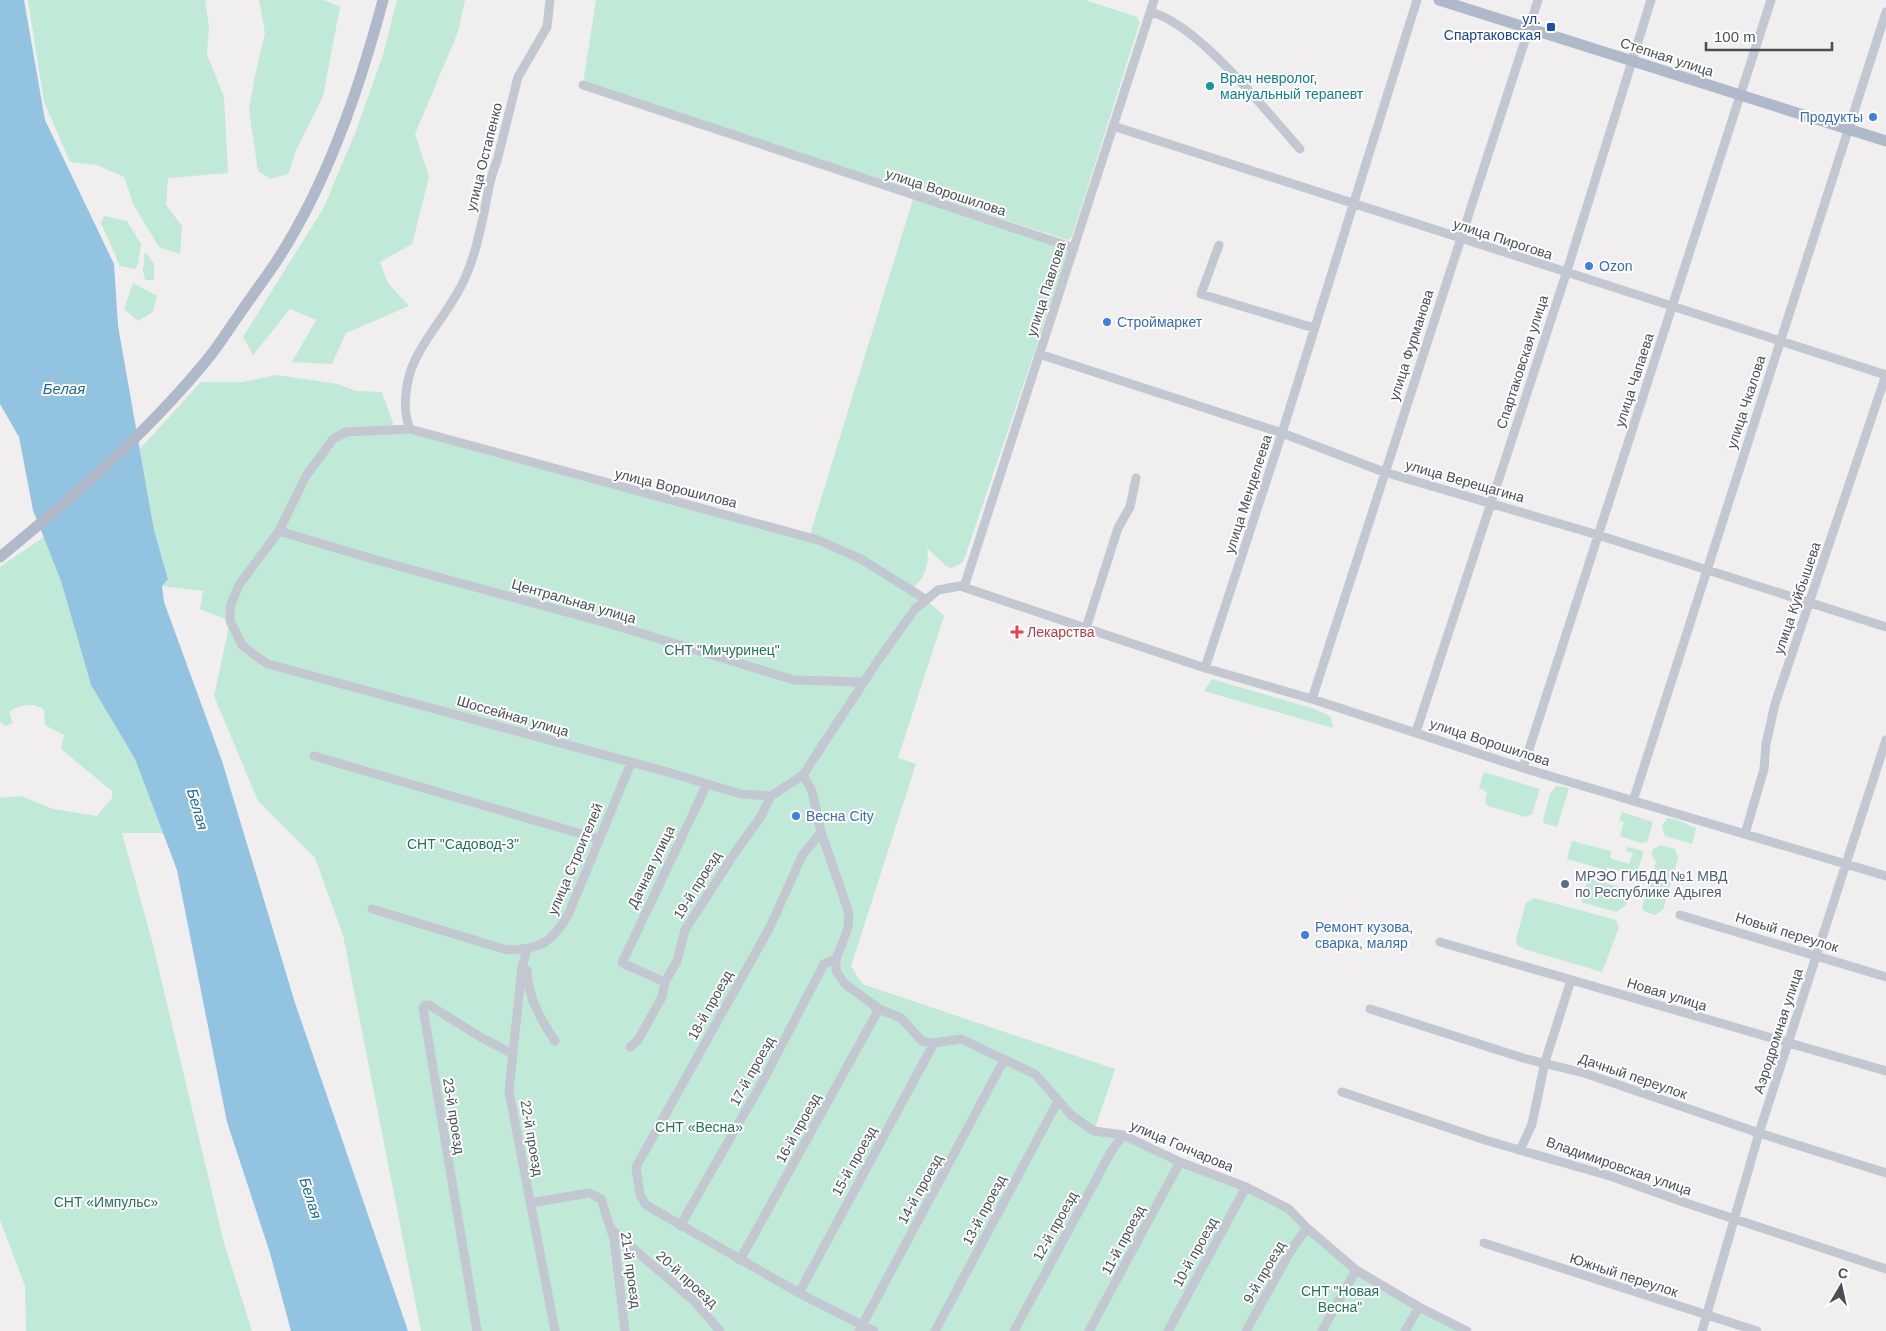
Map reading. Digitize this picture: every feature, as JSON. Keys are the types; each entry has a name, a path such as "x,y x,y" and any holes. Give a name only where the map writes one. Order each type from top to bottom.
{"main road":[{"path":"0,557 78,492 128,446 206,361 277,261 313,196 335,145 361,74 383,0"},
{"name":"Степная улица","path":"1439,0 1631,60 1740,97 1886,141"}],"street":[{"name":"улица Остапенко","path":"410,428 405,411 409,375 420,352 442,320 469,268 518,76 547,27 550,0"},
{"name":"улица Павлова","path":"964,587 1154,0"},
{"name":"улица Менделеева","path":"1206,668 1282,433 1417,0"},
{"name":"улица Фурманова","path":"1312,699 1538,0"},
{"name":"Спартаковская улица","path":"1416,732 1566,274 1651,0"},
{"name":"улица Чапаева","path":"1523,768 1771,0"},
{"path":"1151,12 1162,15 1197,37 1300,149"},
{"name":"улица Чкалова","path":"1632,801 1886,12"},
{"name":"улица Ворошилова","path":"583,85 1074,248"},
{"name":"улица Пирогова","path":"1113,126 1353,203 1460,240 1886,375"},
{"path":"1219,246 1201,294 1314,328"},
{"name":"улица Верещагина","path":"1040,354 1282,433 1384,472 1598,535 1886,627"},
{"name":"улица Куйбышева","path":"1745,834 1764,768 1766,744 1775,704 1886,375"},
{"name":"улица Ворошилова","path":"230,621 230,607 239,585 279,531 306,476 333,439 346,432 410,428 818,540 861,559 925,599"},
{"path":"1086,628 1118,528 1130,507 1136,478"},
{"name":"Центральная улица","path":"279,531 376,560 614,625 794,680 864,682"},
{"path":"771,796 803,775 864,682 915,610 925,599 946,587 964,587"},
{"name":"улица Ворошилова","path":"964,587 1206,668 1312,699 1523,768 1886,876"},
{"name":"Шоссейная улица","path":"230,621 242,645 268,664 741,794 771,796"},
{"name":"Аэродромная улица","path":"1702,1331 1760,1133 1886,740"},
{"path":"314,756 599,839"},
{"name":"улица Строителей","path":"527,950 541,946 559,931 631,763"},
{"path":"803,775 812,791 821,832 849,913 848,928 836,959 836,971 845,984 879,1009 901,1018 922,1040 934,1043"},
{"name":"Дачная улица","path":"665,982 622,963 707,784"},
{"name":"19-й проезд","path":"630,1047 638,1040 656,1008 665,982 677,961 685,930 736,851 760,818 771,796"},
{"name":"18-й проезд","path":"680,1226 646,1205 640,1195 636,1167 770,927 802,856 821,832"},
{"path":"372,909 484,944 507,950 527,950 528,984 531,996 536,1009 555,1040"},
{"name":"Новый переулок","path":"1680,915 1886,977"},
{"name":"Новая улица","path":"1440,942 1789,1045 1886,1071"},
{"name":"22-й проезд","path":"527,950 522,967 510,1091 555,1331"},
{"name":"17-й проезд","path":"680,1226 764,1079 824,964 836,959"},
{"path":"1521,1148 1532,1124 1545,1062 1571,980"},
{"name":"23-й проезд","path":"477,1331 423,1008 425,1005 430,1005 482,1038 513,1054"},
{"name":"16-й проезд","path":"740,1260 879,1009"},
{"name":"Дачный переулок","path":"1370,1009 1523,1058 1584,1073 1760,1133 1886,1173"},
{"name":"улица Гончарова","path":"934,1043 961,1039 1035,1074 1058,1102 1082,1124 1094,1131 1123,1135 1180,1162 1246,1187 1289,1210 1356,1270 1418,1307 1467,1331"},
{"name":"15-й проезд","path":"799,1293 934,1043"},
{"name":"14-й проезд","path":"860,1328 1004,1060"},
{"name":"Владимировская улица","path":"1342,1092 1485,1140 1521,1148 1886,1269"},
{"name":"13-й проезд","path":"935,1331 1058,1102"},
{"name":"12-й проезд","path":"1014,1331 1112,1150 1123,1135"},
{"name":"11-й проезд","path":"1089,1331 1180,1162"},
{"name":"10-й проезд","path":"1168,1331 1246,1187"},
{"name":"21-й проезд","path":"530,1203 589,1193 601,1199 614,1239 625,1331"},
{"path":"680,1226 711,1241 740,1260 860,1328 874,1331"},
{"name":"20-й проезд","path":"611,1228 693,1300 720,1331"},
{"name":"9-й проезд","path":"1246,1331 1292,1248 1307,1228"},
{"name":"Южный переулок","path":"1484,1242 1706,1316 1757,1331"},
{"path":"1322,1331 1356,1270"},
{"path":"1405,1331 1418,1307"}],"green space":[{"path":"28,0 205,0 209,26 207,54 224,97 228,173 168,178 166,205 182,226 180,254 159,247 134,206 124,177 97,165 70,162 44,102"},
{"path":"259,0 324,0 340,7 323,96 296,151 288,174 270,179 258,171 249,110 265,33"},
{"path":"397,0 465,0 458,32 415,134 429,177 412,244 380,262 388,283 409,306 346,333 332,364 292,362 316,320 290,309 253,355 243,337 323,209 356,131 383,55"},
{"path":"596,0 1085,0 1137,17 1140,22 1072,236 1068,240 583,84"},
{"path":"914,196 1070,247 965,557 962,563 951,568 946,566 927,548 926,570 921,580 913,588 944,616 898,758 916,764 851,966 862,984 1115,1069 1094,1131 1123,1135 1289,1209 1356,1270 1467,1331 421,1331 343,935 315,858 258,801 214,696 230,621 200,609 203,591 162,586 168,578 154,530 140,449 201,382 243,382 276,375 338,384 356,391 382,392 395,429 809,538"},
{"path":"104,216 127,221 141,244 138,264 135,269 120,266 101,223"},
{"path":"145,252 154,264 154,280 145,280 143,271"},
{"path":"133,283 157,296 153,312 138,321 124,309"},
{"name":"СНТ «Импульс»","path":"45,536 61,581 91,685 135,759 163,833 122,833 152,941 224,1243 252,1331 26,1331 25,1286 0,1220 0,798 21,796 53,809 97,816 112,798 112,791 61,749 64,735 45,725 44,710 40,707 31,705 18,707 9,712 13,723 6,726 0,722 0,567"},
{"path":"1212,679 1315,709 1331,717 1333,728 1204,691"},
{"path":"1484,772 1540,789 1532,814 1526,817 1488,806 1485,803 1487,792 1479,788"},
{"path":"1556,786 1569,788 1557,827 1544,823 1543,820 1550,794"},
{"path":"1622,812 1653,822 1647,842 1640,843 1620,836 1624,822 1619,820"},
{"path":"1667,818 1678,820 1696,828 1692,844 1665,836 1662,826"},
{"path":"1572,841 1611,851 1610,857 1612,859 1629,864 1633,853 1626,851 1627,847 1644,851 1638,870 1629,874 1607,867 1606,870 1567,859"},
{"path":"1660,845 1675,849 1678,858 1663,910 1655,915 1645,912 1642,907 1656,862 1652,856 1652,850"},
{"path":"1588,878 1631,890 1626,905 1616,912 1581,902"},
{"path":"1534,898 1616,920 1619,928 1602,972 1524,949 1517,945 1516,939 1526,903"}],"water":[{"name":"Белая","path":"0,0 24,0 45,120 114,264 118,326 154,530 168,579 162,586 164,602 222,761 295,1003 408,1331 291,1331 270,1253 227,1122 177,870 135,759 91,685 61,581 33,510 19,437 0,404"}],"place":[{"name":"ул. Спартаковская","path":"1551,27"},
{"name":"Врач невролог, мануальный терапевт","path":"1210,86"},
{"name":"Продукты","path":"1873,117"},
{"name":"Ozon","path":"1589,266"},
{"name":"Строймаркет","path":"1107,322"},
{"name":"Лекарства","path":"1017,632"},
{"name":"Весна City","path":"796,816"},
{"name":"МРЭО ГИБДД №1 МВД по Республике Адыгея","path":"1565,884"},
{"name":"Ремонт кузова, сварка, маляр","path":"1305,935"}],"park label":[{"name":"СНТ \"Мичуринец\"","path":"722,650"},
{"name":"СНТ \"Садовод-3\"","path":"463,844"},
{"name":"СНТ «Весна»","path":"699,1127"},
{"name":"СНТ \"Новая Весна\"","path":"1340,1299"}]}
